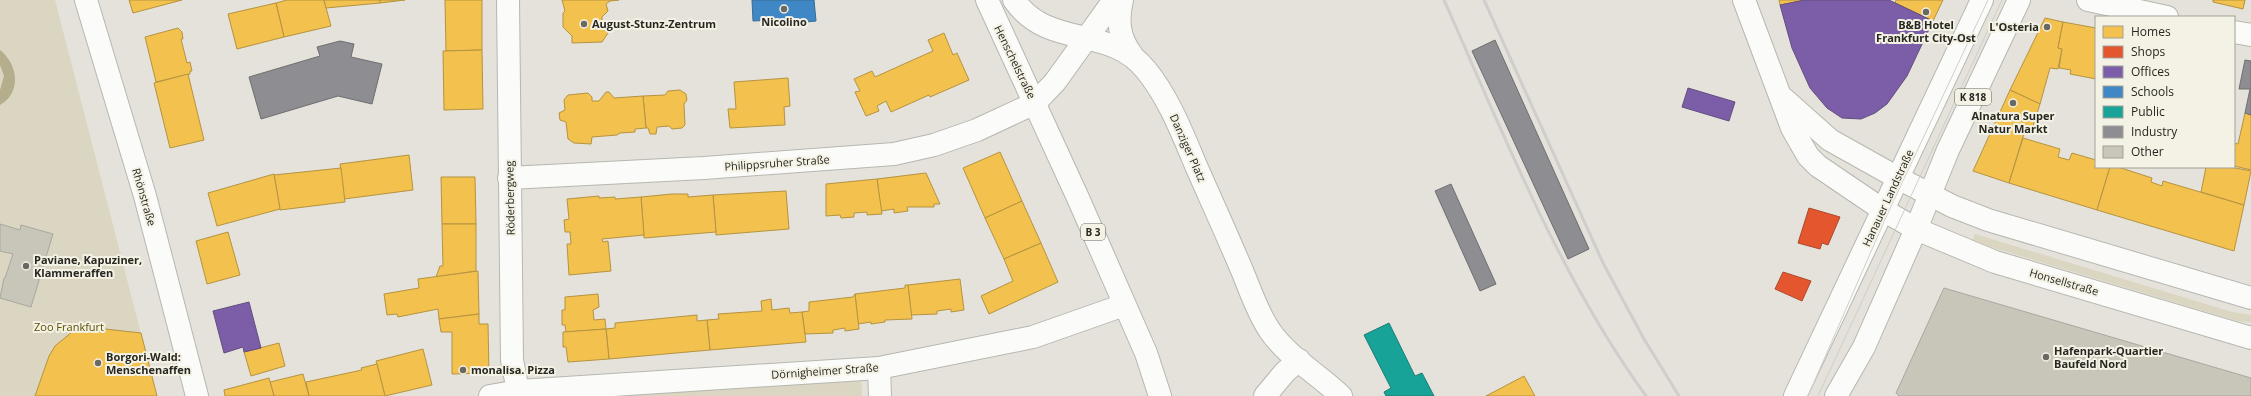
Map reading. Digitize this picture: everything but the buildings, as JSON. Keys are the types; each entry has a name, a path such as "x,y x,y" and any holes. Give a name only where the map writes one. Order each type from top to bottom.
{"street":[{"name":"Rhönstraße","path":"86,0 145,196 197,396"},
{"name":"Röderbergweg","path":"508,0 512,360 519,394"},
{"name":"Henschelstraße","path":"987,0 1011,55 1045,124 1124,305"},
{"path":"1014,0 1028,16 1040,25 1086,38"},
{"path":"1035,103 1056,82 1114,0"},
{"path":"1122,0 1119,27 1124,43 1132,55"},
{"name":"Honsellstraße","path":"1744,0 1778,94 1792,128 1808,156 1818,166 1883,210 1916,229 1995,262 2251,338"},
{"name":"Hanauer Landstraße","path":"1795,396 1982,0"},
{"name":"K 818","path":"1838,396 1864,347 1916,229 1948,150 2019,0"},
{"path":"2088,0 2162,16"},
{"path":"2235,32 2251,35"},
{"name":"Danziger Platz","path":"1086,38 1110,44 1132,55 1154,81 1169,106 1259,311 1272,333 1299,360 1341,396"},
{"path":"1778,94 1830,140 1930,195 1973,215 2041,237 2251,298"},
{"name":"Philippsruher Straße","path":"509,178 704,168 894,154 934,145 977,130 1035,103"},
{"name":"Dörnigheimer Straße","path":"490,396 879,368 1033,337 1124,305"},
{"name":"B 3","path":"1124,305 1146,354 1160,396"},
{"path":"1265,396 1285,372 1299,360"},
{"path":"1285,396 1295,376 1299,360"},
{"path":"879,368 880,396"}],"green space":[{"name":"Zoo Frankfurt","path":"0,0 55,0 157,396 0,396"},
{"path":"1975,234 2232,312 2251,315 2251,322 2237,321 1994,248 1973,240"},
{"path":"861,377 862,396 618,396"}],"shaded area":[{"path":"0,50 11,63 15,78 12,93 7,100 0,105 0,90 4,76 0,65"}],"tram line":[{"path":"1808,396 1887,215 1988,0"},
{"path":"1818,396 2002,0"}],"railway":[{"path":"1444,0 1511,153 1560,254 1586,302 1615,350 1646,396"},
{"path":"1484,0 1603,263 1644,339 1679,396"}],"place":[{"name":"Nicolino","path":"784,9"},
{"name":"B&B Hotel Frankfurt City-Ost","path":"1926,12"},
{"name":"August-Stunz-Zentrum","path":"584,24"},
{"name":"L'Osteria","path":"2047,27"},
{"name":"Alnatura Super Natur Markt","path":"2013,103"},
{"name":"Paviane, Kapuziner, Klammeraffen","path":"26,266"},
{"name":"Hafenpark-Quartier Baufeld Nord","path":"2046,357"},
{"name":"Borgori-Wald: Menschenaffen","path":"98,363"},
{"name":"monalisa. Pizza","path":"463,370"}]}
